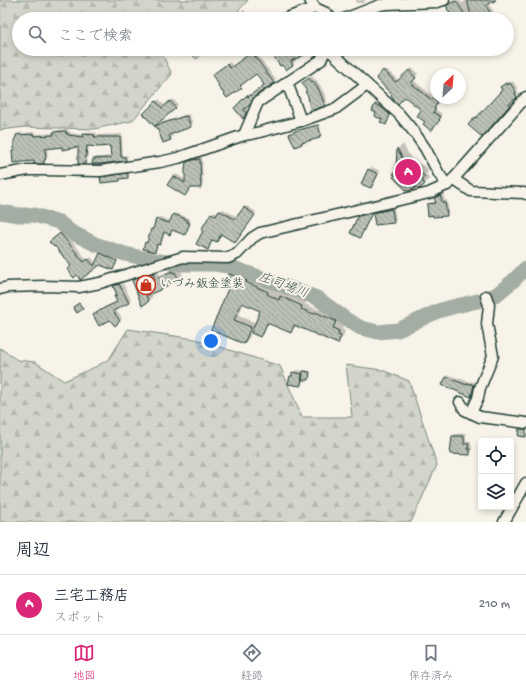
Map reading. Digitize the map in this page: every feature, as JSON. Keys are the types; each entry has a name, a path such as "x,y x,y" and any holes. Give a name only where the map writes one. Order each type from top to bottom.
{"street":[{"path":"361,12 380,4 431,3 444,0"},
{"path":"297,12 312,4 324,12"},
{"path":"244,135 258,102 321,60 323,56"},
{"path":"335,56 399,114 425,148 438,174 450,182 471,191 526,194"},
{"path":"287,82 301,121"},
{"path":"0,174 28,170 100,171 146,165 178,158 244,135 301,121 335,109 368,85"},
{"path":"0,289 8,287 36,286 79,287 100,283 183,257 228,258 237,254 252,238 260,233 429,193 450,182 526,97"},
{"path":"471,413 493,356 487,324 489,304 486,296"},
{"path":"460,402 465,410 480,417 526,423"},
{"path":"504,522 526,483"}],"green space":[{"path":"0,0 248,0 237,12 12,12 12,56 163,56 172,74 132,121 94,129 25,127 0,130"},
{"path":"128,329 195,339 280,366 302,417 352,417 346,365 382,370 409,381 437,465 411,522 0,522 0,348 17,360 35,362 64,381 109,359"}],"building":[{"path":"467,0 496,0 486,6 490,12 470,12"},
{"path":"456,1 463,12 449,12 446,6"},
{"path":"246,56 255,56 274,83 254,97 250,105 244,109 246,113 243,119 234,108 247,95 248,97 264,85 256,74 240,86 242,88 227,98 212,75 227,64 230,68"},
{"path":"274,56 302,56 291,61 293,65 286,70 282,65 280,66"},
{"path":"383,70 396,82 409,70 416,78 411,83 430,98 430,104 437,104 434,108 436,109 433,112 441,117 439,119 440,120 431,131 423,124 425,122 417,116 421,110 405,97 398,104 396,103 391,96 392,95 376,78"},
{"path":"309,78 319,90 325,106 310,111 308,96 302,83"},
{"path":"506,83 507,85 510,83 516,92 517,97 509,104 510,105 482,137 468,125 502,90 500,87"},
{"path":"156,101 162,108 170,101 176,108 155,126 187,116 191,127 169,135 171,140 163,143 158,130 143,114"},
{"path":"375,104 390,115 386,125 380,122 382,119 376,117 376,113 372,111"},
{"path":"318,125 321,135 319,136 320,138 301,143 302,144 295,147 289,134"},
{"path":"66,131 66,134 68,133 68,135 83,137 83,134 95,135 94,137 120,137 121,157 125,157 126,161 92,164 93,159 111,158 110,146 87,146 85,164 78,164 78,147 62,150 62,147 45,149 46,159 44,160 44,164 34,164 34,161 13,163 12,151 14,151 14,141 17,134 34,134 34,136 54,135 53,132"},
{"path":"397,148 409,171 411,168 420,172 425,177 422,180 425,184 421,188 418,189 416,187 413,190 407,191 393,177 395,175 393,174 396,171"},
{"path":"200,159 201,188 190,188 185,196 167,185 173,176 185,183 186,162"},
{"path":"368,169 378,174 371,188 361,184"},
{"path":"128,173 128,178 120,179 120,181 101,183 100,177"},
{"path":"440,195 443,203 445,202 447,216 428,216 427,204 436,203 434,198"},
{"path":"244,207 255,215 235,243 221,234 217,242 212,240 208,250 196,244 203,231 201,230 211,213 216,216 220,211 235,219"},
{"path":"392,209 394,223 375,225 373,213"},
{"path":"372,213 360,238 350,233 358,216"},
{"path":"173,214 188,220 187,222 190,223 185,235 172,230 170,235 164,232 160,245 157,244 155,252 143,249 145,242 147,243 156,219 169,223"},
{"path":"60,233 84,262 88,259 94,266 100,253 117,261 113,270 100,265 80,280 77,275 74,278 67,269 71,266 55,246 54,247 49,242"},
{"path":"172,271 173,273 175,272 179,280 146,296 149,301 142,306 132,280 153,273 155,279"},
{"path":"229,274 247,281 246,282 268,292 267,294 279,300 280,296 302,306 301,309 314,314 315,312 336,321 333,328 339,331 338,335 341,336 338,344 294,325 291,333 267,323 263,334 262,333 260,337 251,333 260,311 242,303 234,320 251,327 244,344 211,330 230,284 226,282"},
{"path":"119,284 129,303 113,311 120,321 115,326 110,320 99,326 93,315 117,302 114,296 117,295 113,286"},
{"path":"79,303 83,309 77,313 73,307"},
{"path":"303,371 310,372 309,380 302,380"},
{"path":"292,372 302,374 301,386 288,384 290,376 292,376"},
{"path":"446,377 467,385 468,383 474,385 471,397 442,385"},
{"path":"519,429 526,429 526,437 518,436"},
{"path":"452,436 464,436 464,444 469,444 468,449 470,449 470,455 450,454"}],"waterway":[{"name":"庄司場川","path":"0,212 19,215 34,215 59,222 71,232 95,244 125,254 152,260 182,264 215,264 228,266 317,298 347,320 361,328 378,332 398,330 438,311 486,299 497,294 526,268"}],"place":[{"name":"三宅工務店","path":"408,172"},
{"name":"いづみ鈑金塗装","path":"146,285"}]}
